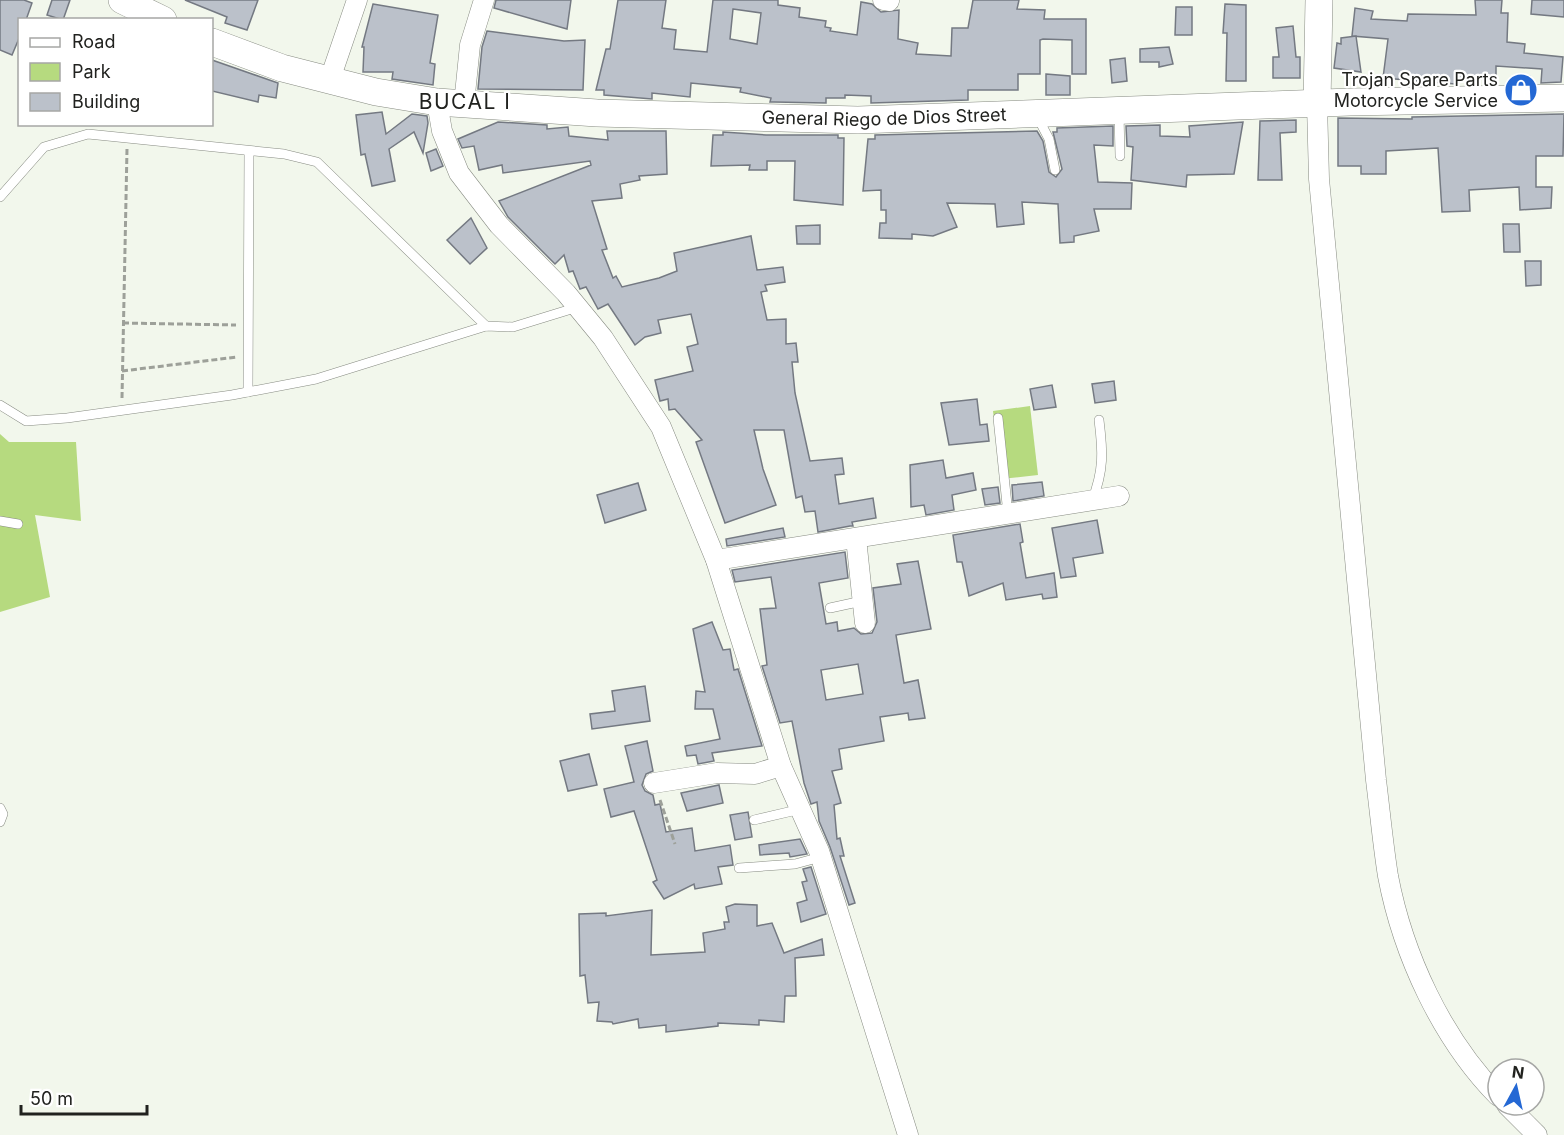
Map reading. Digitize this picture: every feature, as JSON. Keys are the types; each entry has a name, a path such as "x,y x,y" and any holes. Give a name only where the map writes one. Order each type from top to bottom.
{"street":[{"path":"122,0 159,18"},
{"path":"329,82 357,0"},
{"path":"464,104 470,45 484,0"},
{"path":"1319,0 1317,104 1320,188 1376,780 1389,877 1416,966 1438,1012 1464,1055 1486,1082"},
{"name":"General Riego de Dios Street","path":"213,42 329,82 437,102 779,120 858,120 1564,98"},
{"path":"437,102 442,131 459,173 499,225 578,307 603,338 661,427 716,560 781,766 821,857 908,1135"},
{"path":"716,560 1119,496"},
{"path":"856,538 865,623"},
{"path":"654,783 717,773 755,774 781,766"},
{"path":"1519,1117 1537,1135"}],"lane":[{"path":"1119,111 1120,156"},
{"path":"1036,114 1049,139 1055,170"},
{"path":"0,197 44,147 88,134 284,154 317,162 486,326"},
{"path":"248,393 249,151"},
{"path":"0,405 26,421 122,411 248,393 316,379 486,326 513,327 578,307"},
{"path":"998,418 1008,514"},
{"path":"1092,501 1101,477 1103,455 1099,420"},
{"path":"0,522 18,524"},
{"path":"830,608 863,600"},
{"path":"0,808 3,814 0,822"},
{"path":"754,820 801,809"},
{"path":"739,868 795,864 821,857"}],"path":[{"path":"122,411 127,138"},
{"path":"123,323 248,326"},
{"path":"123,371 248,356"},
{"path":"654,783 675,844"}],"green space":[{"path":"1030,406 1038,475 1001,479 993,411"},
{"path":"0,434 9,442 76,442 81,521 35,515 50,597 0,612"}],"building":[{"path":"0,0 24,0 32,3 27,18 18,18 18,41 12,55 0,50"},
{"path":"52,0 70,0 64,18 47,15"},
{"path":"185,0 258,0 247,30 225,23 227,17"},
{"path":"496,0 571,0 567,29 494,8"},
{"path":"618,0 666,0 662,28 676,30 674,49 707,52 713,0 778,0 778,5 800,8 799,17 826,21 825,27 831,28 830,31 857,35 861,2 872,4 881,12 899,10 898,39 918,43 916,54 951,56 952,28 968,28 973,0 1019,0 1017,9 1045,10 1044,19 1086,19 1086,74 1072,74 1072,40 1043,39 1040,40 1040,74 1018,74 1018,90 968,90 968,100 871,103 871,96 845,95 845,98 826,98 826,103 770,102 771,98 740,92 741,88 691,83 690,97 652,93 652,99 604,95 604,90 596,90 606,49 610,49","holes":["733,9 761,13 757,44 730,39"]},
{"path":"1475,0 1502,0 1501,13 1508,13 1507,42 1525,44 1524,53 1563,57 1561,82 1541,83 1542,69 1496,66 1496,77 1455,78 1455,84 1383,78 1388,39 1352,36 1355,8 1373,11 1371,19 1407,21 1408,14 1476,15"},
{"path":"1532,0 1564,0 1564,17 1531,14"},
{"path":"373,4 438,15 430,63 435,64 433,85 392,79 393,72 363,72 364,47 362,47"},
{"path":"1225,4 1246,5 1246,81 1226,81 1227,33 1223,33"},
{"path":"1176,7 1192,7 1192,35 1175,35"},
{"path":"1293,26 1296,57 1300,57 1300,78 1273,78 1273,57 1279,57 1276,28"},
{"path":"487,31 564,41 585,40 583,90 478,89 482,47"},
{"path":"1356,36 1361,72 1334,68 1337,43 1341,44 1341,38"},
{"path":"1169,47 1173,64 1159,67 1159,62 1140,62 1140,49"},
{"path":"1125,58 1127,81 1112,83 1110,60"},
{"path":"213,60 278,83 276,98 259,95 258,102 213,91"},
{"path":"1046,74 1070,76 1070,95 1046,95"},
{"path":"382,112 386,134 412,114 427,116 428,123 423,153 414,132 389,149 395,181 372,186 365,154 361,155 356,115"},
{"path":"1564,114 1563,156 1536,156 1536,187 1552,187 1551,208 1520,210 1519,187 1469,190 1470,211 1442,212 1438,148 1386,151 1386,174 1361,174 1361,166 1338,166 1338,118 1412,119 1412,117"},
{"path":"1296,120 1296,132 1280,133 1282,180 1258,180 1260,121"},
{"path":"498,122 547,125 547,129 568,127 569,136 608,140 607,131 666,131 667,174 639,176 640,180 620,184 622,198 592,201 607,249 602,250 613,278 616,276 622,287 659,278 677,271 674,253 751,236 757,270 783,267 785,282 765,285 767,291 761,292 767,320 786,319 786,344 796,343 798,362 792,362 795,393 810,461 842,458 844,474 835,475 839,504 873,498 876,518 852,522 853,526 818,532 815,511 805,512 802,496 796,498 784,430 754,430 763,469 776,505 725,523 696,442 702,440 675,409 669,410 668,399 660,401 655,380 693,371 687,347 698,344 691,314 658,320 661,333 645,337 635,345 608,304 598,309 586,287 580,289 573,271 569,272 564,255 555,264 508,217 499,201 591,165 590,161 503,173 502,165 479,170 474,146 462,148 458,139"},
{"path":"1243,122 1234,174 1187,175 1186,187 1131,180 1133,147 1127,146 1126,126 1160,125 1160,136 1190,137 1189,126"},
{"path":"1113,126 1113,146 1094,145 1098,182 1132,183 1131,209 1094,209 1099,231 1074,236 1074,242 1060,243 1058,204 1022,202 1024,224 997,227 995,204 947,203 957,227 933,236 912,234 912,239 879,238 880,223 886,223 886,210 881,210 881,190 863,191 868,139 875,139 875,135 1037,131 1043,141 1049,172 1056,177 1062,169 1053,132 1057,132 1057,128"},
{"path":"723,132 766,135 838,135 838,138 844,138 843,205 794,200 795,161 767,161 767,170 749,170 750,165 711,166 713,135 723,135"},
{"path":"436,149 443,166 431,171 426,153"},
{"path":"471,218 487,248 470,264 447,240"},
{"path":"1503,224 1519,224 1520,252 1504,252"},
{"path":"820,225 820,244 797,244 796,226"},
{"path":"1525,261 1541,261 1541,285 1526,286"},
{"path":"1114,381 1116,400 1095,403 1092,384"},
{"path":"1052,385 1056,407 1034,410 1030,389"},
{"path":"977,399 980,425 987,424 989,441 949,445 941,403"},
{"path":"943,460 946,478 973,473 976,490 952,495 954,510 926,515 924,505 911,507 910,465"},
{"path":"1042,482 1044,496 1013,501 1012,485"},
{"path":"638,483 646,510 605,523 597,495"},
{"path":"998,487 1000,503 985,505 982,489"},
{"path":"1097,520 1103,553 1073,558 1076,576 1061,578 1052,528"},
{"path":"1020,524 1023,542 1020,543 1026,578 1054,573 1057,597 1043,599 1042,594 1006,600 1003,583 969,596 962,562 957,562 953,535"},
{"path":"783,528 785,537 727,546 726,539"},
{"path":"845,552 848,578 819,583 826,624 837,622 838,631 854,628 861,634 872,633 877,622 873,588 901,584 897,564 918,561 931,629 896,635 904,683 918,680 925,718 909,720 908,713 880,717 884,741 839,749 842,769 832,771 841,803 834,805 837,839 840,838 844,856 840,856 855,903 849,905 819,821 817,802 811,804 804,783 792,721 780,723 762,666 767,665 760,609 776,608 771,577 735,582 732,570","holes":["858,664 863,694 826,700 821,670"]},
{"path":"712,622 723,650 730,649 734,670 738,669 762,746 712,753 714,761 698,764 696,755 687,756 685,746 720,739 713,709 695,709 696,691 705,692 693,629"},
{"path":"645,686 650,721 592,729 590,714 615,711 612,691"},
{"path":"647,741 653,771 646,774 642,785 645,791 653,795 655,805 660,804 666,832 692,828 695,851 730,845 733,865 718,867 722,884 695,889 694,884 664,899 653,882 657,880 634,811 611,817 604,789 634,782 625,746"},
{"path":"589,754 597,785 568,791 560,761"},
{"path":"719,785 723,803 687,811 681,793"},
{"path":"748,812 752,837 735,840 730,815"},
{"path":"800,839 807,854 790,857 789,853 760,855 759,845"},
{"path":"811,867 826,914 801,922 797,903 807,900 802,882 807,881 803,869"},
{"path":"735,904 757,905 757,926 772,923 784,953 822,939 824,955 795,958 796,996 785,996 784,1022 759,1020 759,1025 718,1023 718,1026 666,1032 666,1025 639,1028 638,1019 613,1024 597,1021 599,1002 588,1003 585,975 580,976 579,914 606,913 606,916 652,910 651,955 705,952 703,933 725,929 724,922 729,922 726,907"}],"place":[{"name":"Trojan Spare Parts Motorcycle Service","path":"1521,90"}],"district":[{"name":"BUCAL I","path":"465,102"}]}
